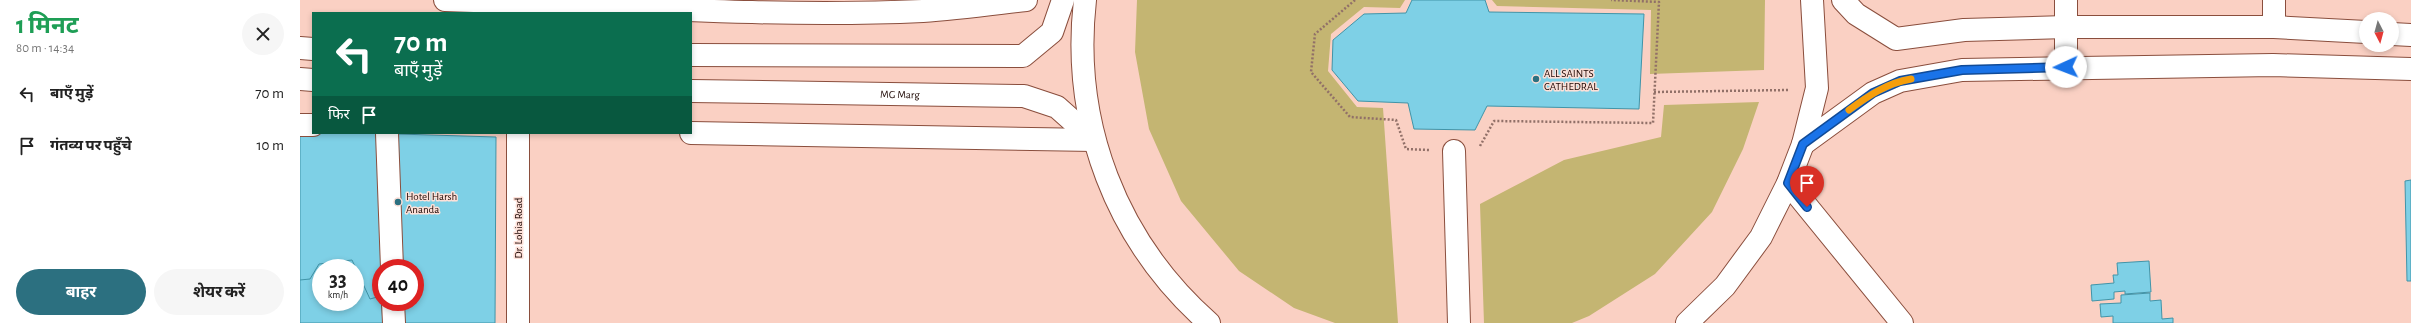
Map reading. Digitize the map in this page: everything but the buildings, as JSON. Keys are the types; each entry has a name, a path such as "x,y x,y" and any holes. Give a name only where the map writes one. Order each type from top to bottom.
{"street":[{"path":"445,0 522,5 738,12 925,11 1026,0"},
{"path":"692,55 1023,56 1052,32 1063,0"},
{"path":"1085,0 1082,51 1085,96 1094,140 1115,198 1144,252 1183,300 1209,323"},
{"path":"1687,323 1725,286 1761,237 1788,183 1803,144 1817,88 1812,0"},
{"path":"1843,0 1856,14 1896,40 1964,30 2066,27 2274,27 2359,32"},
{"path":"2066,0 2066,67"},
{"path":"2274,0 2274,27"},
{"path":"2399,34 2411,35"},
{"path":"300,48 312,49"},
{"path":"1803,144 1873,93 1900,81 1962,70 2066,67 2274,65 2411,68"},
{"path":"300,79 312,80"},
{"name":"MG Marg","path":"692,91 1024,96 1057,107 1094,140"},
{"path":"300,125 312,125"},
{"path":"692,133 1094,140"},
{"path":"387,134 392,259"},
{"name":"Dr. Lohia Road","path":"518,134 518,323"},
{"path":"1454,150 1459,323"},
{"path":"1788,183 1902,323"},
{"path":"393,311 394,323"}],"path":[{"path":"1355,0 1315,34 1311,72 1350,117 1396,120 1406,149 1454,150 1478,149 1494,120 1653,123 1659,2 1611,0"},
{"path":"1654,92 1768,92 1817,88"}],"shaded area":[{"path":"1137,0 1405,0 1400,8 1364,7 1331,34 1328,71 1357,107 1383,108 1398,323 1335,323 1294,308 1239,271 1181,201 1149,129 1135,52"},
{"path":"1492,0 1765,0 1764,70 1650,74 1651,10 1497,6"},
{"path":"1759,102 1743,149 1712,212 1655,274 1589,316 1572,323 1484,323 1480,204 1564,160 1661,137 1664,105"}],"slow traffic":[{"path":"1849,110 1873,93 1900,81 1911,79"}],"place":[{"name":"ALL SAINTS CATHEDRAL","path":"1536,79"},
{"name":"Hotel Harsh Ananda","path":"398,202"}],"route":[{"path":"1807,207 1788,183 1803,144 1873,93 1900,81 1962,70 2066,67"}]}
